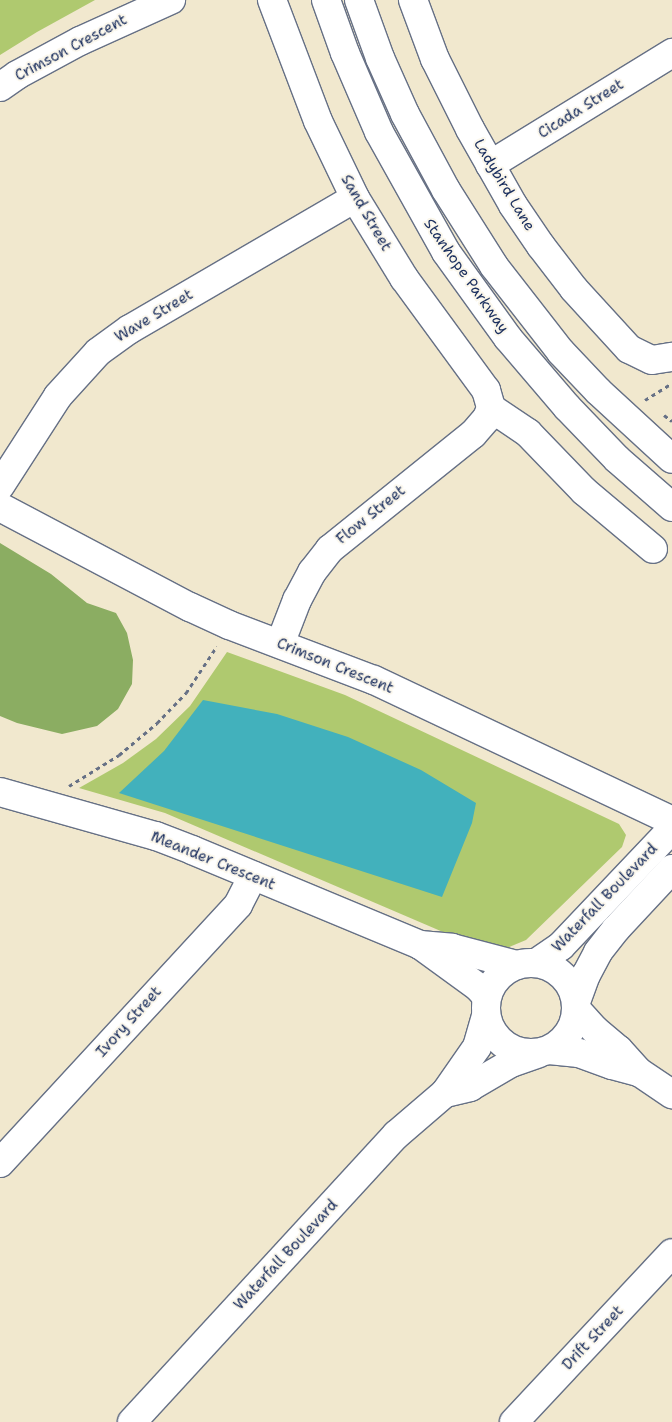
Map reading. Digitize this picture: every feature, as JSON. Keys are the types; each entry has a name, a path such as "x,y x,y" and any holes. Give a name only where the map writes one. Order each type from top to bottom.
{"street":[{"name":"Crimson Crescent","path":"0,87 17,75 80,41 170,0"},
{"name":"Sand Street","path":"272,0 318,121 355,198 404,278 486,390 491,408"},
{"name":"Stanhope Parkway","path":"326,0 345,53 375,123 420,208 446,252 503,330 567,407 617,459 672,507"},
{"name":"Stanhope Parkway","path":"360,0 380,58 405,114 446,190 494,266 567,358 604,397 672,459"},
{"name":"Ladybird Lane","path":"414,0 435,59 490,165 513,205 541,246 574,288 629,349 652,360 672,356"},
{"name":"Cicada Street","path":"490,165 672,53"},
{"name":"Wave Street","path":"0,486 58,396 84,366 106,346 130,329 355,198"},
{"path":"491,408 528,433 584,491 653,549"},
{"name":"Flow Street","path":"280,644 297,600 312,572 330,549 473,434 487,418 491,408"},
{"name":"Crimson Crescent","path":"0,506 190,607 229,625 374,680 672,821"},
{"name":"Meander Crescent","path":"0,792 156,836 420,945 478,987 487,1006"},
{"name":"Waterfall Boulevard","path":"527,964 561,946 672,829"},
{"name":"Waterfall Boulevard","path":"576,1006 586,975 598,952 616,928 672,869"},
{"name":"Ivory Street","path":"0,1163 238,905 253,876"},
{"name":"Meander Crescent","path":"420,945 452,948 527,964"},
{"path":"639,1072 579,1053 545,1051 523,1053 506,1046 493,1033 487,1006 495,980 501,974 527,964 559,973 570,986 576,1006 599,1034 619,1050 639,1072 672,1094"},
{"name":"Waterfall Boulevard","path":"132,1422 396,1135 445,1093 477,1047 487,1006"},
{"path":"545,1051 569,1034 576,1006"},
{"name":"Waterfall Boulevard","path":"445,1093 470,1087 511,1063 545,1051"},
{"name":"Drift Street","path":"514,1422 672,1253"}],"path":[{"path":"645,400 672,384"},
{"path":"57,809 62,790 125,750 173,708 199,675 229,625"}],"green space":[{"path":"0,0 95,0 0,55"},
{"path":"0,543 51,574 87,603 116,613 127,633 133,660 132,684 118,709 97,726 62,734 17,723 0,716"},
{"path":"227,652 345,695 619,824 626,835 622,847 526,940 507,948 443,932 165,813 79,788 123,763 156,739 190,706"}],"water":[{"path":"203,700 277,714 348,737 421,770 476,803 472,823 442,897 119,793 164,751"}]}
